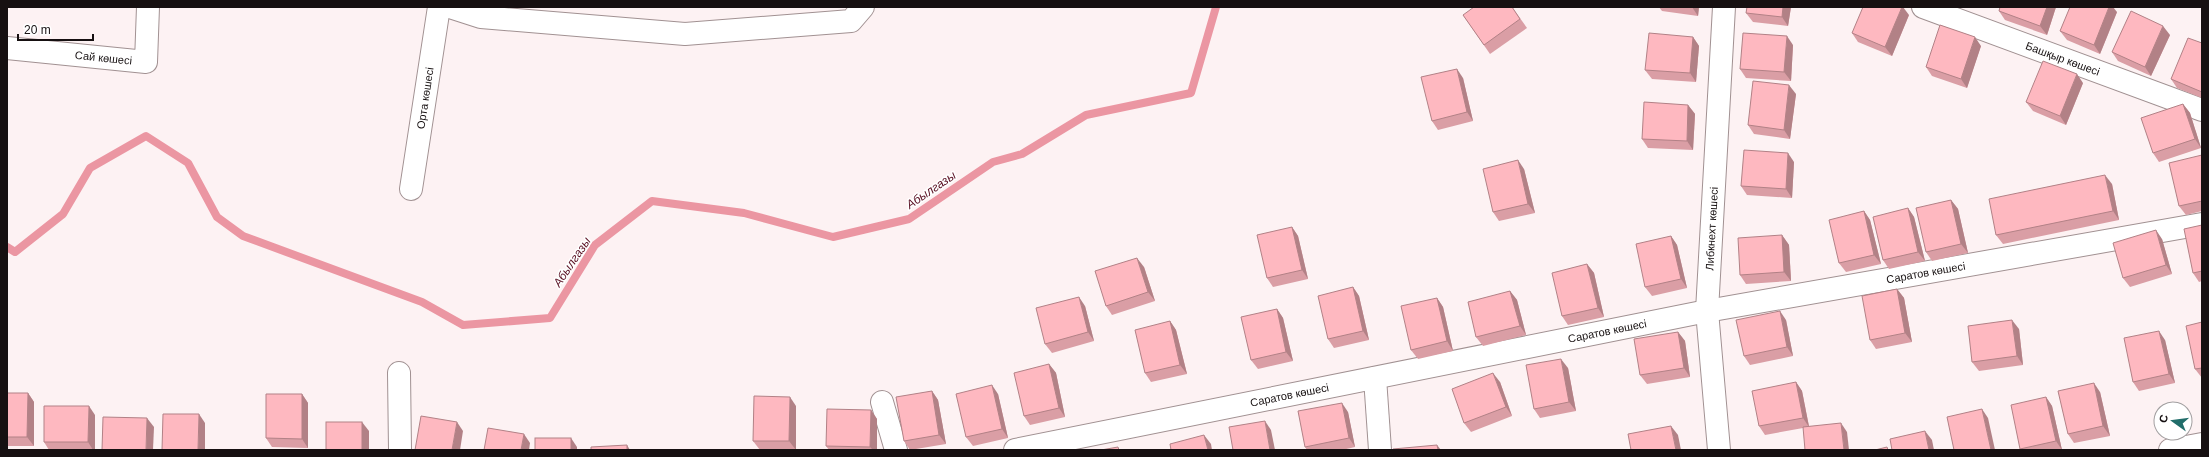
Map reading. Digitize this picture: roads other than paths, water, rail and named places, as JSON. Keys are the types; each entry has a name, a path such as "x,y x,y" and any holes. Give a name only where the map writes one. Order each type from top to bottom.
{"street":[{"name":"Сай көшесі","path":"7,48 146,62 148,7"},
{"name":"Орта көшесі","path":"411,189 439,7"},
{"path":"450,7 482,17 685,34 851,21 863,7"},
{"name":"Либкнехт көшесі","path":"1719,450 1707,311 1724,7"},
{"name":"Башқыр көшесі","path":"1924,7 2202,110"},
{"name":"Саратов көшесі","path":"1015,450 1707,311 2202,224"},
{"path":"399,373 400,450"},
{"path":"1375,378 1380,450"},
{"path":"882,402 896,450"},
{"path":"2170,450 2202,444"}],"waterway":[{"name":"Абылгазы","path":"7,247 15,252 63,214 90,168 146,136 188,163 217,217 243,236 422,302 463,325 550,318 595,245 652,201 744,213 833,237 909,219 993,162 1022,154 1086,115 1191,93 1216,7"}]}
